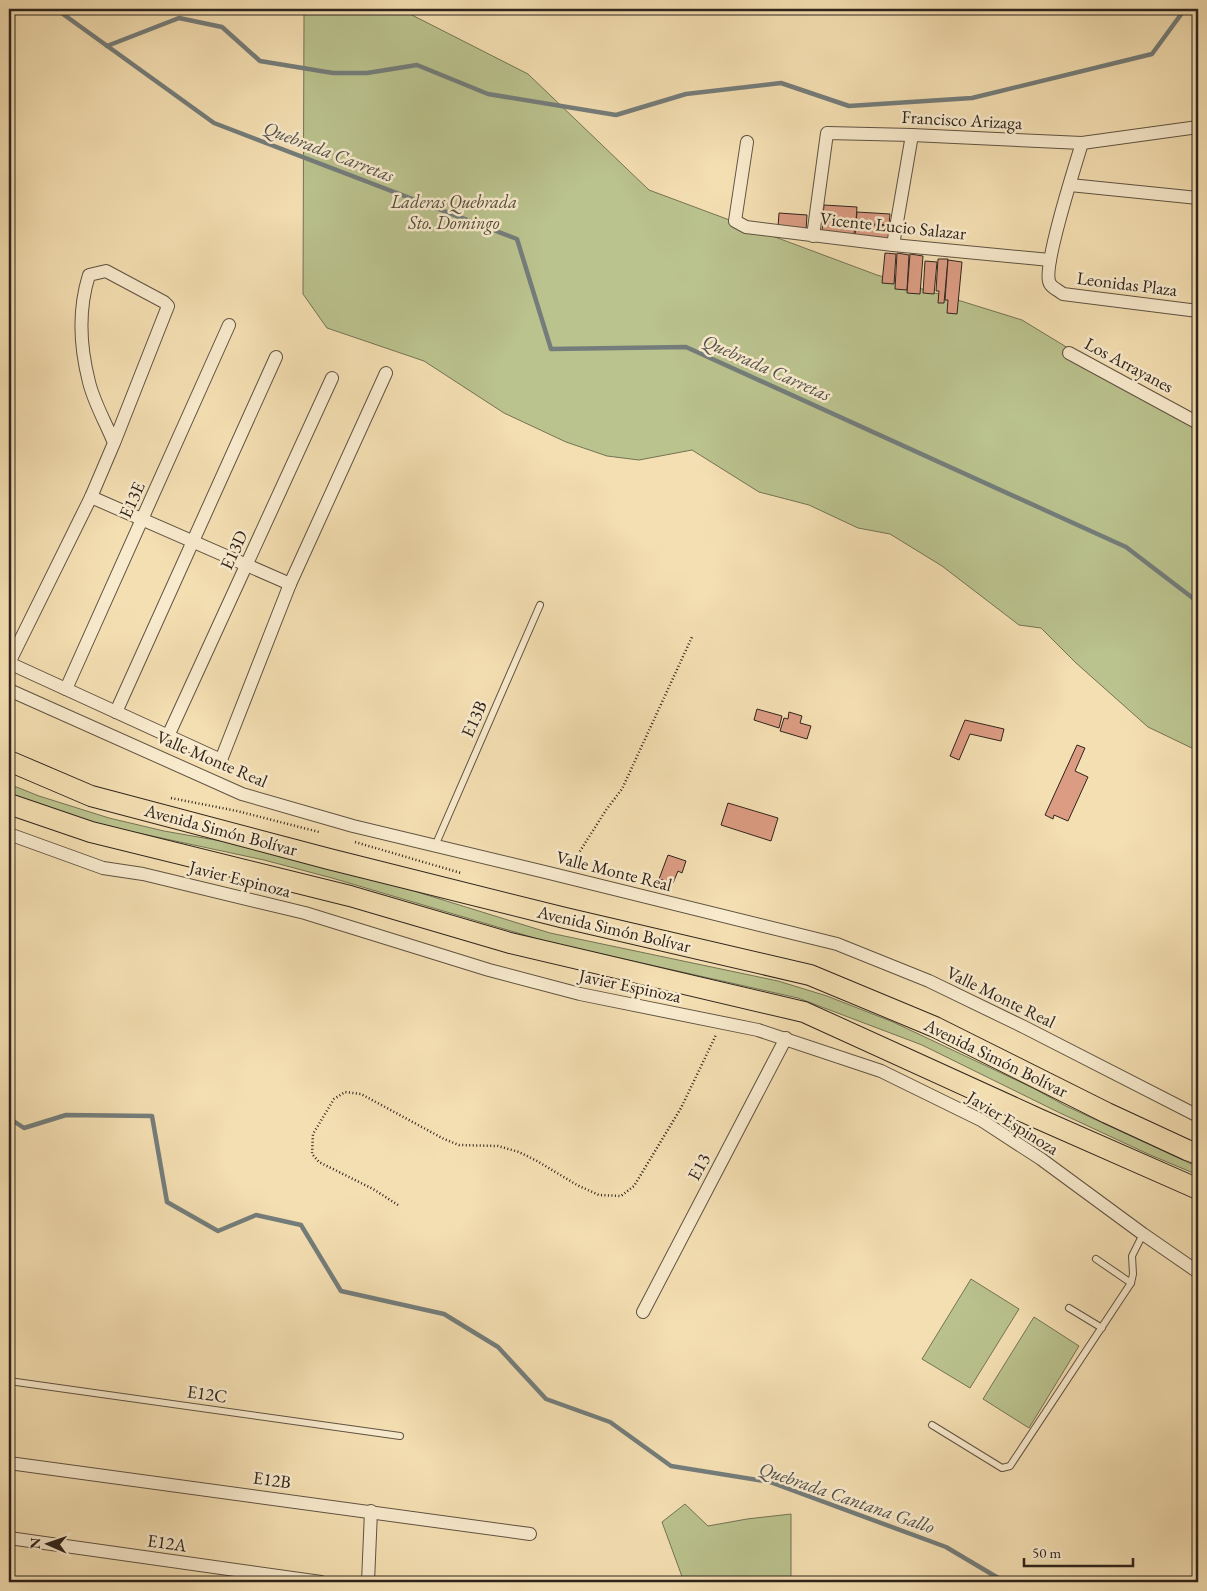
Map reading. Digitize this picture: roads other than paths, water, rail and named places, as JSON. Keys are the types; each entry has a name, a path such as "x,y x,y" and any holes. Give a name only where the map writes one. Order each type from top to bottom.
{"highway":[{"name":"Avenida Simón Bolívar","path":"9,761 91,796 329,859 546,913 810,975 936,1027 1107,1113 1198,1154"},
{"name":"Avenida Simón Bolívar","path":"9,804 91,832 350,896 510,942 804,1012 1198,1189"}],"street":[{"name":"Francisco Arizaga","path":"813,236 827,133 912,135 1082,144 1198,127"},
{"path":"893,245 912,135"},
{"name":"Vicente Lucio Salazar","path":"747,142 735,221 746,228 893,245 1050,260"},
{"path":"1050,260 1082,144"},
{"path":"1070,185 1198,198"},
{"name":"Leonidas Plaza","path":"1050,260 1048,280 1053,287 1063,294 1198,311"},
{"path":"114,443 89,384 81,344 82,317 89,275 106,271 164,302 168,306 114,443 91,497 9,663 221,760 290,584 386,373"},
{"name":"E13E","path":"66,689 230,325"},
{"name":"Los Arrayanes","path":"1069,353 1198,423"},
{"path":"115,736 121,714 193,542 276,357"},
{"name":"E13D","path":"168,736 332,378"},
{"path":"91,497 290,584"},
{"name":"Valle Monte Real","path":"9,690 242,794 354,826 836,944 929,981 1198,1116"},
{"path":"91,726 102,706"},
{"name":"Javier Espinoza","path":"9,834 103,868 143,874 305,914 490,970 580,994 758,1030 881,1071 981,1120 1042,1159 1198,1272"},
{"name":"E13","path":"643,1312 786,1038"},
{"name":"E12B","path":"9,1463 530,1534"},
{"path":"368,1582 371,1511"},
{"name":"E12A","path":"9,1538 321,1582"}],"lane":[{"name":"E13B","path":"435,846 540,605"},
{"path":"932,1425 1002,1468 1010,1466 1131,1282 1133,1274 1132,1256 1143,1234"},
{"path":"1096,1259 1131,1282"},
{"path":"1069,1308 1102,1328"},
{"name":"E12C","path":"9,1381 400,1436"}],"waterway":[{"name":"Quebrada Carretas","path":"56,9 214,123 517,239 551,349 686,347 1126,547 1198,602"},
{"path":"107,46 179,18 222,27 260,61 333,73 367,73 417,65 488,94 616,115 686,94 781,83 849,106 972,98 1152,54 1185,9"},
{"name":"Quebrada Cantana Gallo","path":"9,1118 24,1128 66,1115 152,1116 167,1202 218,1231 256,1215 301,1225 341,1291 444,1314 498,1347 546,1399 610,1422 671,1466 770,1482 946,1547 1005,1582"}],"park label":[{"name":"Laderas Quebrada Sto. Domingo","path":"454,212"}]}
